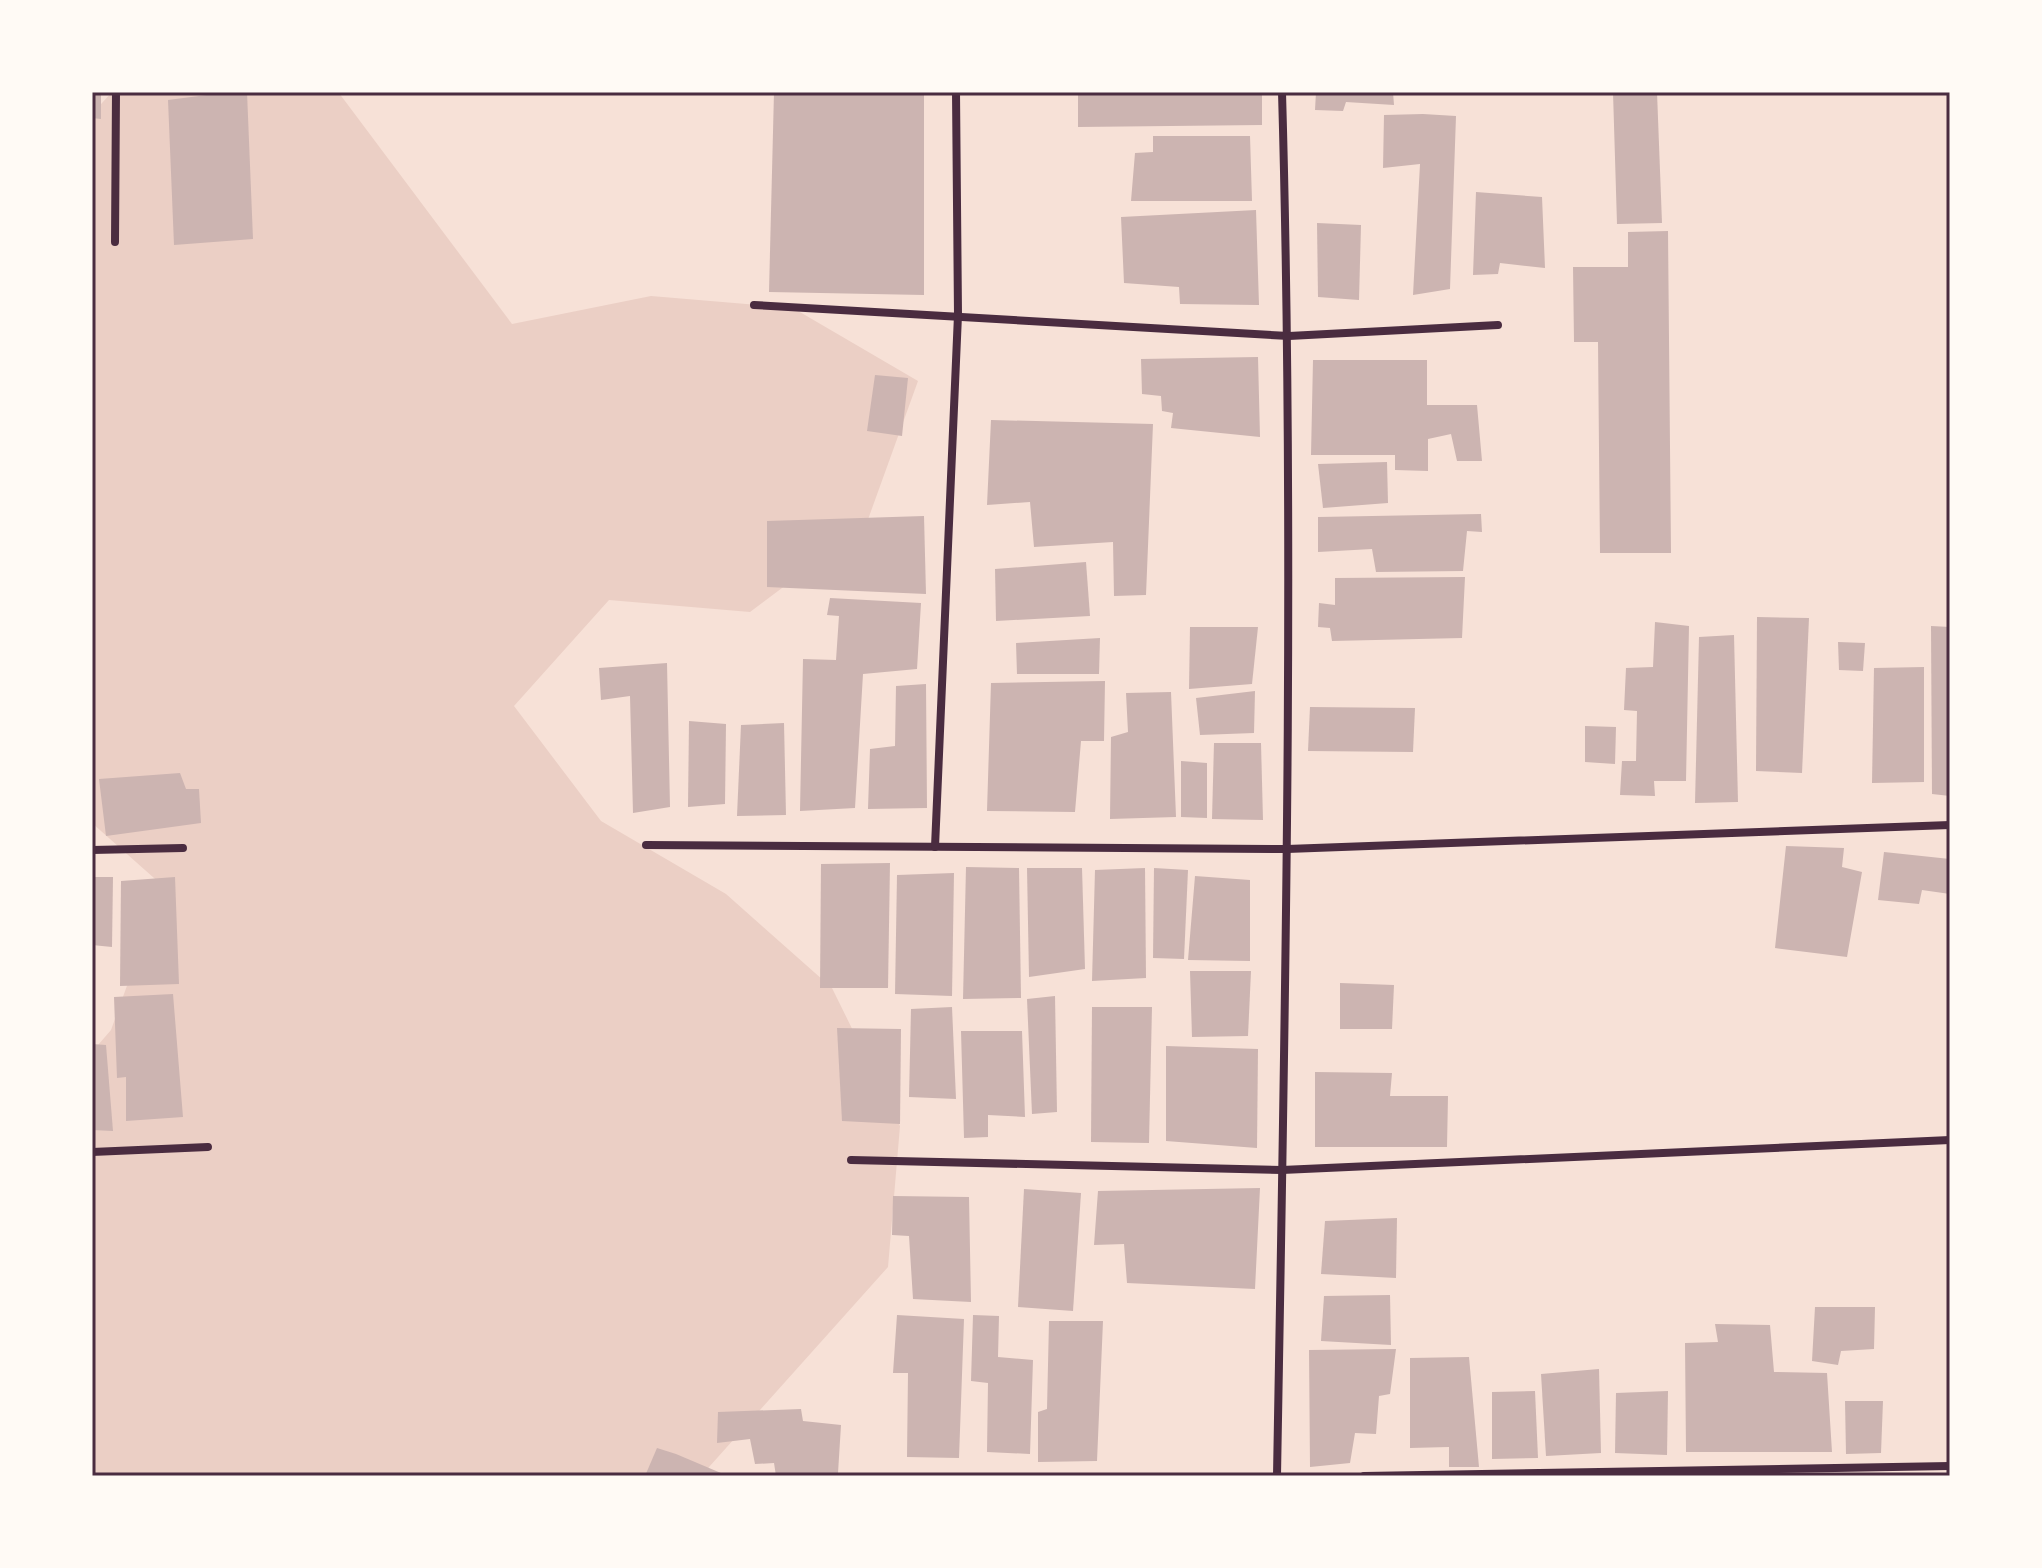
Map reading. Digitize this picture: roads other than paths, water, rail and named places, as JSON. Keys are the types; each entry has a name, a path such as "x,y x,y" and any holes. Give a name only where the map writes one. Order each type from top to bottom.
{"street":[{"path":"115,242 116,92"},
{"path":"935,847 958,315 956,92"},
{"path":"1277,1476 1287,849 1289,336 1282,92"},
{"path":"754,305 1289,336 1498,325"},
{"path":"646,845 1287,849 1950,825"},
{"path":"92,850 183,848"},
{"path":"851,1160 1282,1170 1950,1140"},
{"path":"92,1152 208,1147"},
{"path":"1364,1476 1950,1466"}]}
